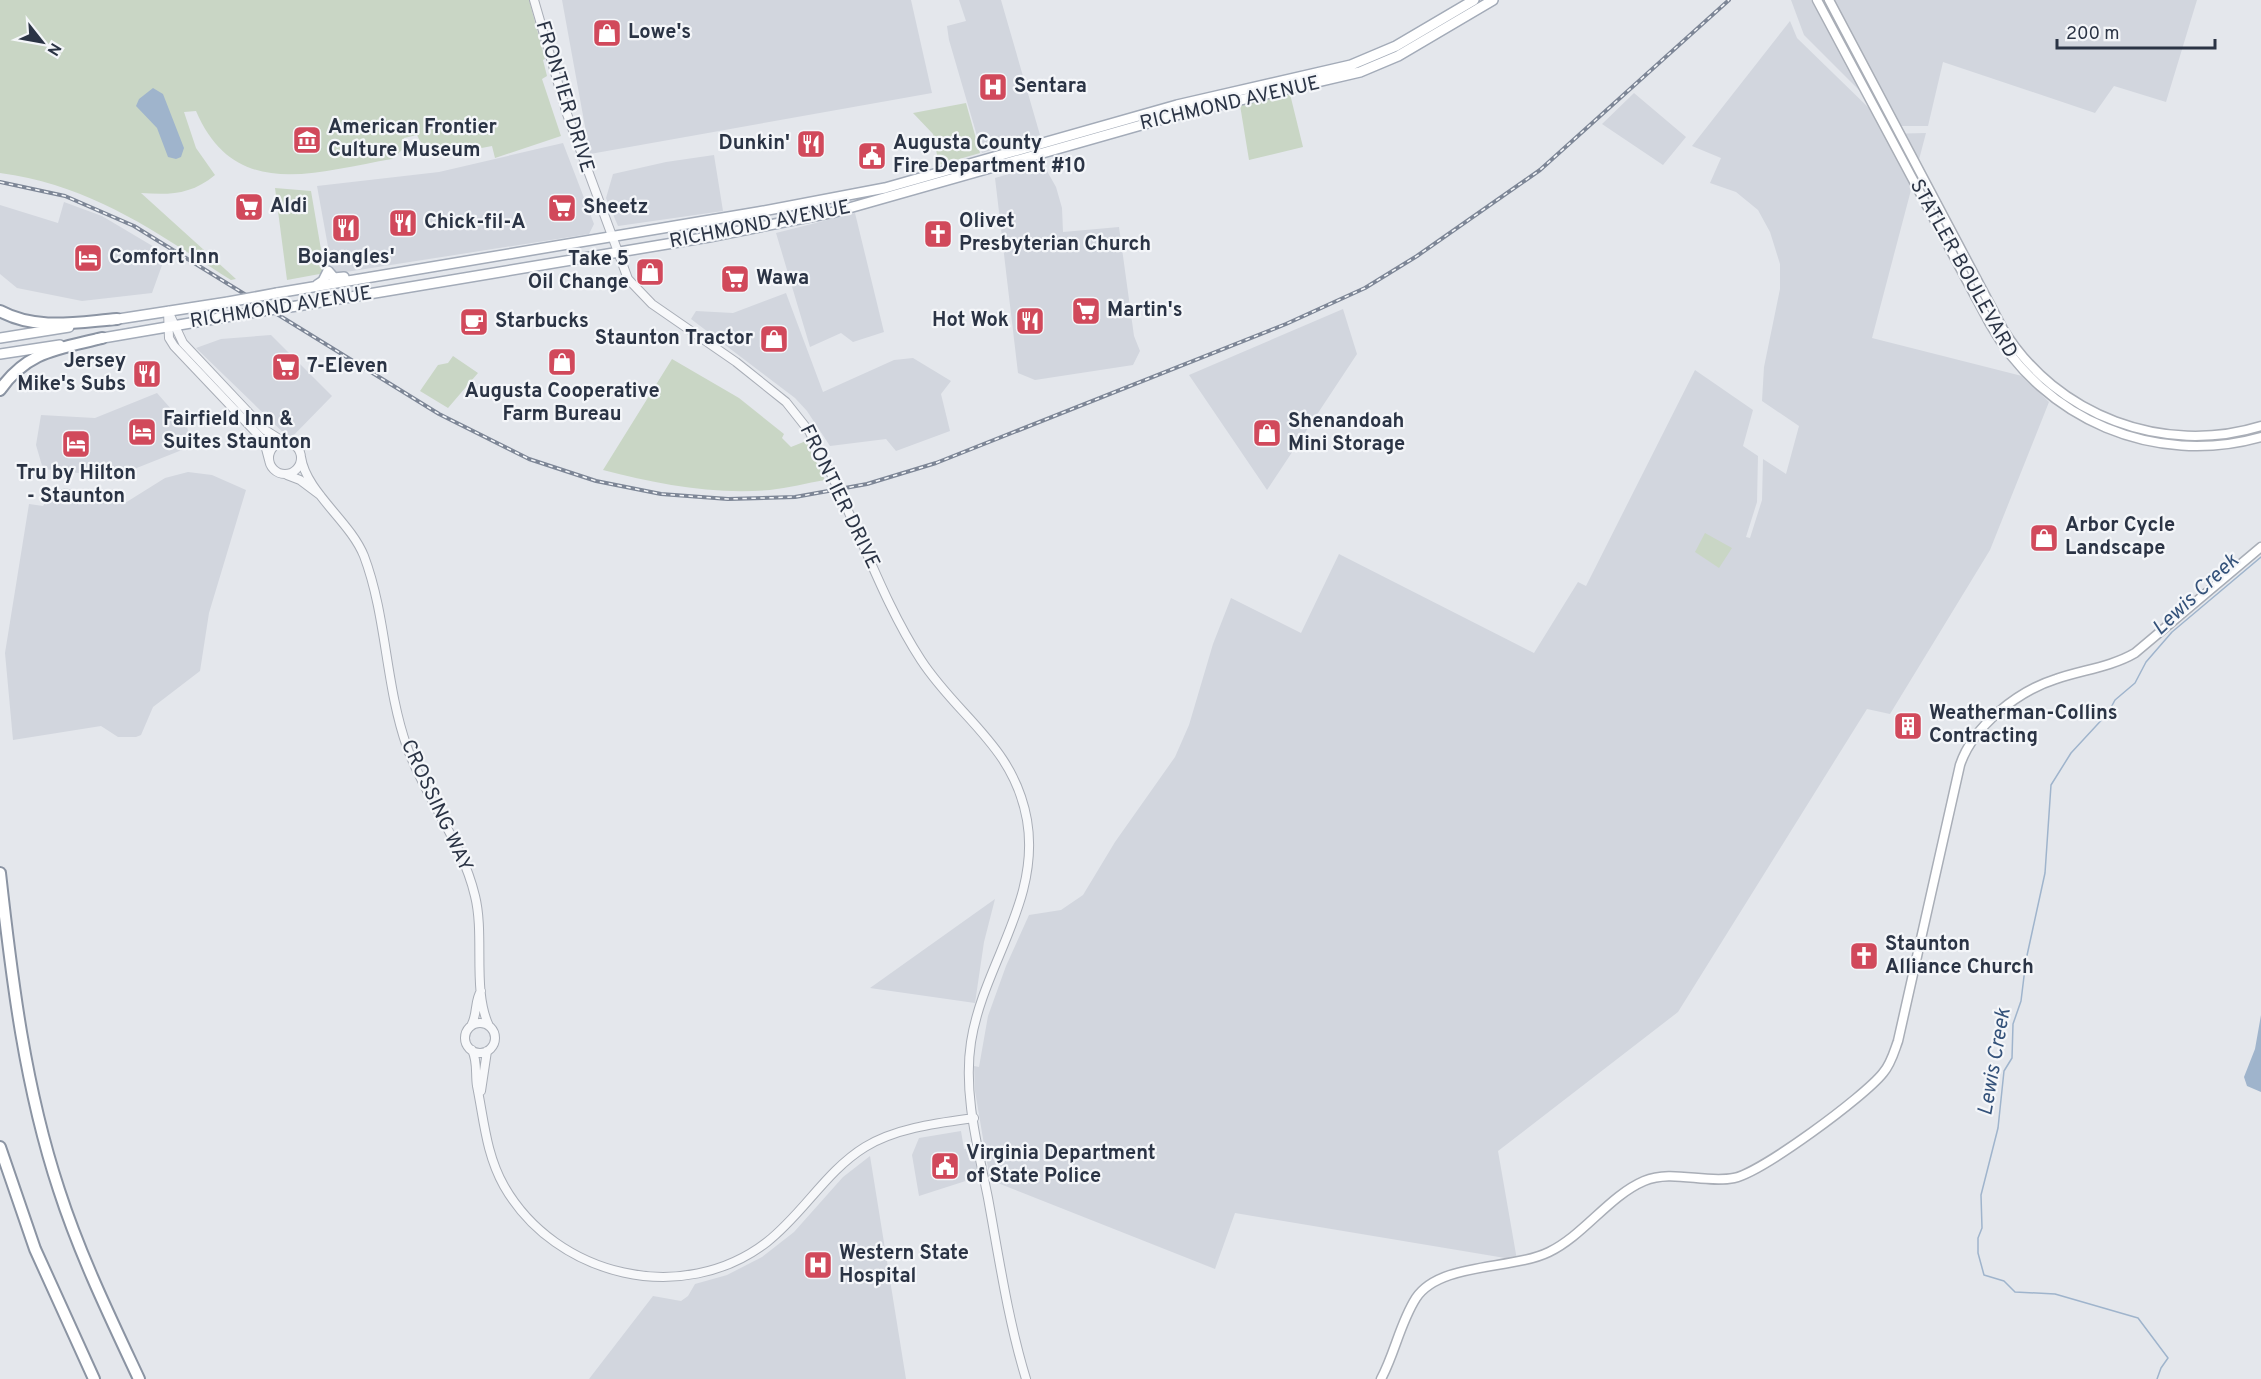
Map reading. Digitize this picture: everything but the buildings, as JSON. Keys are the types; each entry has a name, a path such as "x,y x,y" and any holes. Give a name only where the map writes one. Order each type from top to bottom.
{"highway":[{"path":"0,311 37,323 58,324 117,319"},
{"path":"0,390 16,369 36,356 102,338"},
{"path":"0,873 17,1015 45,1145 86,1262 139,1379"},
{"path":"0,1147 35,1249 94,1379"}],"main road":[{"name":"RICHMOND AVENUE","path":"0,338 314,287 323,281 328,271 331,276 338,278 369,273 378,276 758,213 885,188 1168,108 1351,65 1396,46 1474,0"},
{"name":"RICHMOND AVENUE","path":"0,354 616,252 835,212 1180,114 1353,75 1398,56 1493,0"},
{"name":"STATLER BOULEVARD","path":"1817,0 1990,324 2010,355 2030,379 2081,417 2138,439 2198,446 2261,436"},
{"name":"STATLER BOULEVARD","path":"1829,0 2003,328 2035,370 2086,408 2115,422 2144,431 2199,436 2229,434 2261,426"},
{"path":"1381,1379 1410,1310 1420,1294 1432,1283 1448,1276 1532,1259 1549,1252 1569,1240 1630,1189 1650,1179 1667,1176 1727,1179 1752,1172 1787,1149 1871,1085 1891,1061 1898,1041 1960,765 1971,742 2007,706 2036,687 2118,661 2135,653 2261,547"}],"street":[{"name":"FRONTIER DRIVE","path":"534,0 567,114 616,252 628,279 642,296 743,368 790,406 814,438 917,654 945,691 994,744 1014,777 1024,808 1029,838 1029,866 1021,902 984,990 975,1022 969,1072 974,1118 1007,1305 1026,1379"},
{"path":"168,311 172,326 183,343 251,415 271,435 297,447 301,457 298,468 286,475 276,472 269,460 264,441 174,346 169,338 172,326"},
{"path":"198,372 209,377 227,397 236,398"},
{"path":"229,405 251,415"},
{"path":"269,460 272,449 284,442"},
{"name":"CROSSING WAY","path":"301,457 305,474 345,524 361,550 377,596 399,723 408,749 464,862 478,911 481,991 489,1026"},
{"name":"CROSSING WAY","path":"286,475 300,480 321,496"},
{"name":"CROSSING WAY","path":"471,1026 477,1017 478,995 481,991"},
{"path":"480,1093 487,1051 495,1038 489,1026 480,1023 471,1026 465,1038 472,1050 483,1126 492,1157 509,1194 536,1227 556,1245 586,1260 621,1273 660,1277 690,1275 718,1268 755,1251 791,1221 845,1162 875,1141 894,1133 974,1118"},
{"path":"472,1050 487,1051"}],"shaded area":[{"path":"562,0 911,0 932,93 590,154"},
{"path":"959,0 1001,0 1040,135 982,153 949,40 947,26 966,21"},
{"path":"1791,0 1811,0 1863,94 1804,35"},
{"path":"1834,0 2197,0 2166,102 2114,86 2095,113 1943,62 1928,126 1901,126"},
{"path":"1790,21 1797,38 1871,110 1884,134 1926,133 1872,338 2022,376 2049,402 1990,550 1890,714 1867,709 1678,1012 1498,1151 1517,1260 1235,1213 1215,1269 990,1180 975,1091 974,1066 979,1067 988,1016 1006,966 1029,915 1061,910 1083,895 1115,842 1175,757 1189,725 1213,644 1231,598 1301,633 1339,554 1534,653 1578,582 1586,586 1695,370 1753,410 1743,446 1758,456 1757,502 1746,537 1750,538 1762,500 1763,459 1786,474 1799,426 1762,401 1764,367 1780,289 1780,264 1770,232 1758,210 1736,192 1710,183 1721,158 1692,146"},
{"path":"1634,93 1686,137 1663,165 1602,124"},
{"path":"563,143 594,224 589,234 333,274 317,186 439,172"},
{"path":"714,155 723,211 618,226 606,198 613,174 666,162"},
{"path":"1043,164 1056,187 1062,208 1063,232 1119,227 1134,336 1140,351 1133,365 1035,380 1018,373 995,178"},
{"path":"64,202 102,216 166,254 152,293 82,301 17,288 0,274 0,205 58,223"},
{"path":"855,213 884,332 853,342 841,333 810,347 776,233"},
{"path":"786,293 823,392 894,360 913,358 951,381 941,394 950,431 896,451 886,439 830,446 807,411 795,398 691,319 696,311 733,313"},
{"name":"Shenandoah Mini Storage","path":"1343,309 1357,354 1267,490 1189,375"},
{"path":"271,335 332,396 290,439 196,348 221,339"},
{"path":"157,393 187,427 192,446 114,477 43,469 36,445 41,415 95,418"},
{"path":"188,472 212,475 246,490 209,613 200,671 153,707 141,735 136,737 118,737 101,726 13,740 5,653 29,504 43,506 52,493 65,488 98,496 111,495 118,491 125,503 165,478"},
{"path":"995,899 984,942 975,1003 870,988"},
{"name":"Virginia Department of State Police","path":"961,1131 964,1149 973,1148 978,1177 919,1196 912,1155 919,1138"},
{"name":"Western State Hospital","path":"870,1156 906,1379 589,1379 653,1296 681,1301 688,1296 695,1284 727,1275 762,1257 794,1232 843,1177"}],"green space":[{"name":"American Frontier Culture Museum","path":"0,0 529,0 545,59 543,60 547,76 542,79 561,136 495,158 492,146 450,154 440,153 423,145 417,135 404,138 402,150 392,159 306,174 280,174 255,170 232,159 212,140 196,111 184,112 196,148 215,175 197,187 180,192 141,193 236,279 231,280 148,228 94,200 34,179 0,173"},
{"path":"1290,94 1303,147 1249,160 1240,105"},
{"path":"966,103 980,153 939,165 933,134 913,113"},
{"path":"275,188 311,191 325,273 287,280"},
{"path":"453,356 478,373 448,408 420,391 438,365 448,363"},
{"path":"672,359 739,398 784,434 782,438 791,447 806,441 825,480 770,490 727,491 665,484 603,470"},
{"path":"1705,533 1732,548 1719,568 1695,552"}],"water":[{"path":"153,88 163,94 184,148 181,157 176,159 168,157 157,128 136,106 139,99"},
{"path":"2261,1015 2261,1092 2247,1086 2244,1077 2255,1049"}],"waterway":[{"name":"Lewis Creek","path":"2157,1379 2168,1358 2138,1318 2055,1294 2015,1292 2004,1281 1984,1275 1978,1253 1978,1238 1982,1228 1981,1195 1998,1128 2004,1071 2012,1058 2013,1024 2021,1001 2026,960 2045,873 2051,785 2071,753 2108,713 2115,700 2135,683 2146,662 2172,632 2261,557"}],"railway":[{"path":"0,182 65,196 134,226 439,414 529,459 596,481 661,494 728,499 795,497 867,484 936,463 1286,324 1365,288 1417,256 1540,170 1729,0"}],"place":[{"name":"Lowe's","path":"607,33"},
{"name":"Sentara","path":"993,87"},
{"name":"American Frontier Culture Museum","path":"307,140"},
{"name":"Dunkin'","path":"811,144"},
{"name":"Augusta County Fire Department #10","path":"872,156"},
{"name":"Aldi","path":"249,207"},
{"name":"Sheetz","path":"562,208"},
{"name":"Chick-fil-A","path":"403,223"},
{"name":"Bojangles'","path":"346,228"},
{"name":"Olivet Presbyterian Church","path":"938,234"},
{"name":"Comfort Inn","path":"88,258"},
{"name":"Take 5 Oil Change","path":"650,272"},
{"name":"Wawa","path":"735,279"},
{"name":"Martin's","path":"1086,311"},
{"name":"Hot Wok","path":"1030,321"},
{"name":"Starbucks","path":"474,322"},
{"name":"Staunton Tractor","path":"774,339"},
{"name":"Augusta Cooperative Farm Bureau","path":"562,362"},
{"name":"7-Eleven","path":"286,367"},
{"name":"Jersey Mike's Subs","path":"147,374"},
{"name":"Fairfield Inn & Suites Staunton","path":"142,432"},
{"name":"Shenandoah Mini Storage","path":"1267,433"},
{"name":"Tru by Hilton - Staunton","path":"76,444"},
{"name":"Arbor Cycle Landscape","path":"2044,538"},
{"name":"Weatherman-Collins Contracting","path":"1908,726"},
{"name":"Staunton Alliance Church","path":"1864,956"},
{"name":"Virginia Department of State Police","path":"945,1166"},
{"name":"Western State Hospital","path":"818,1265"}]}
